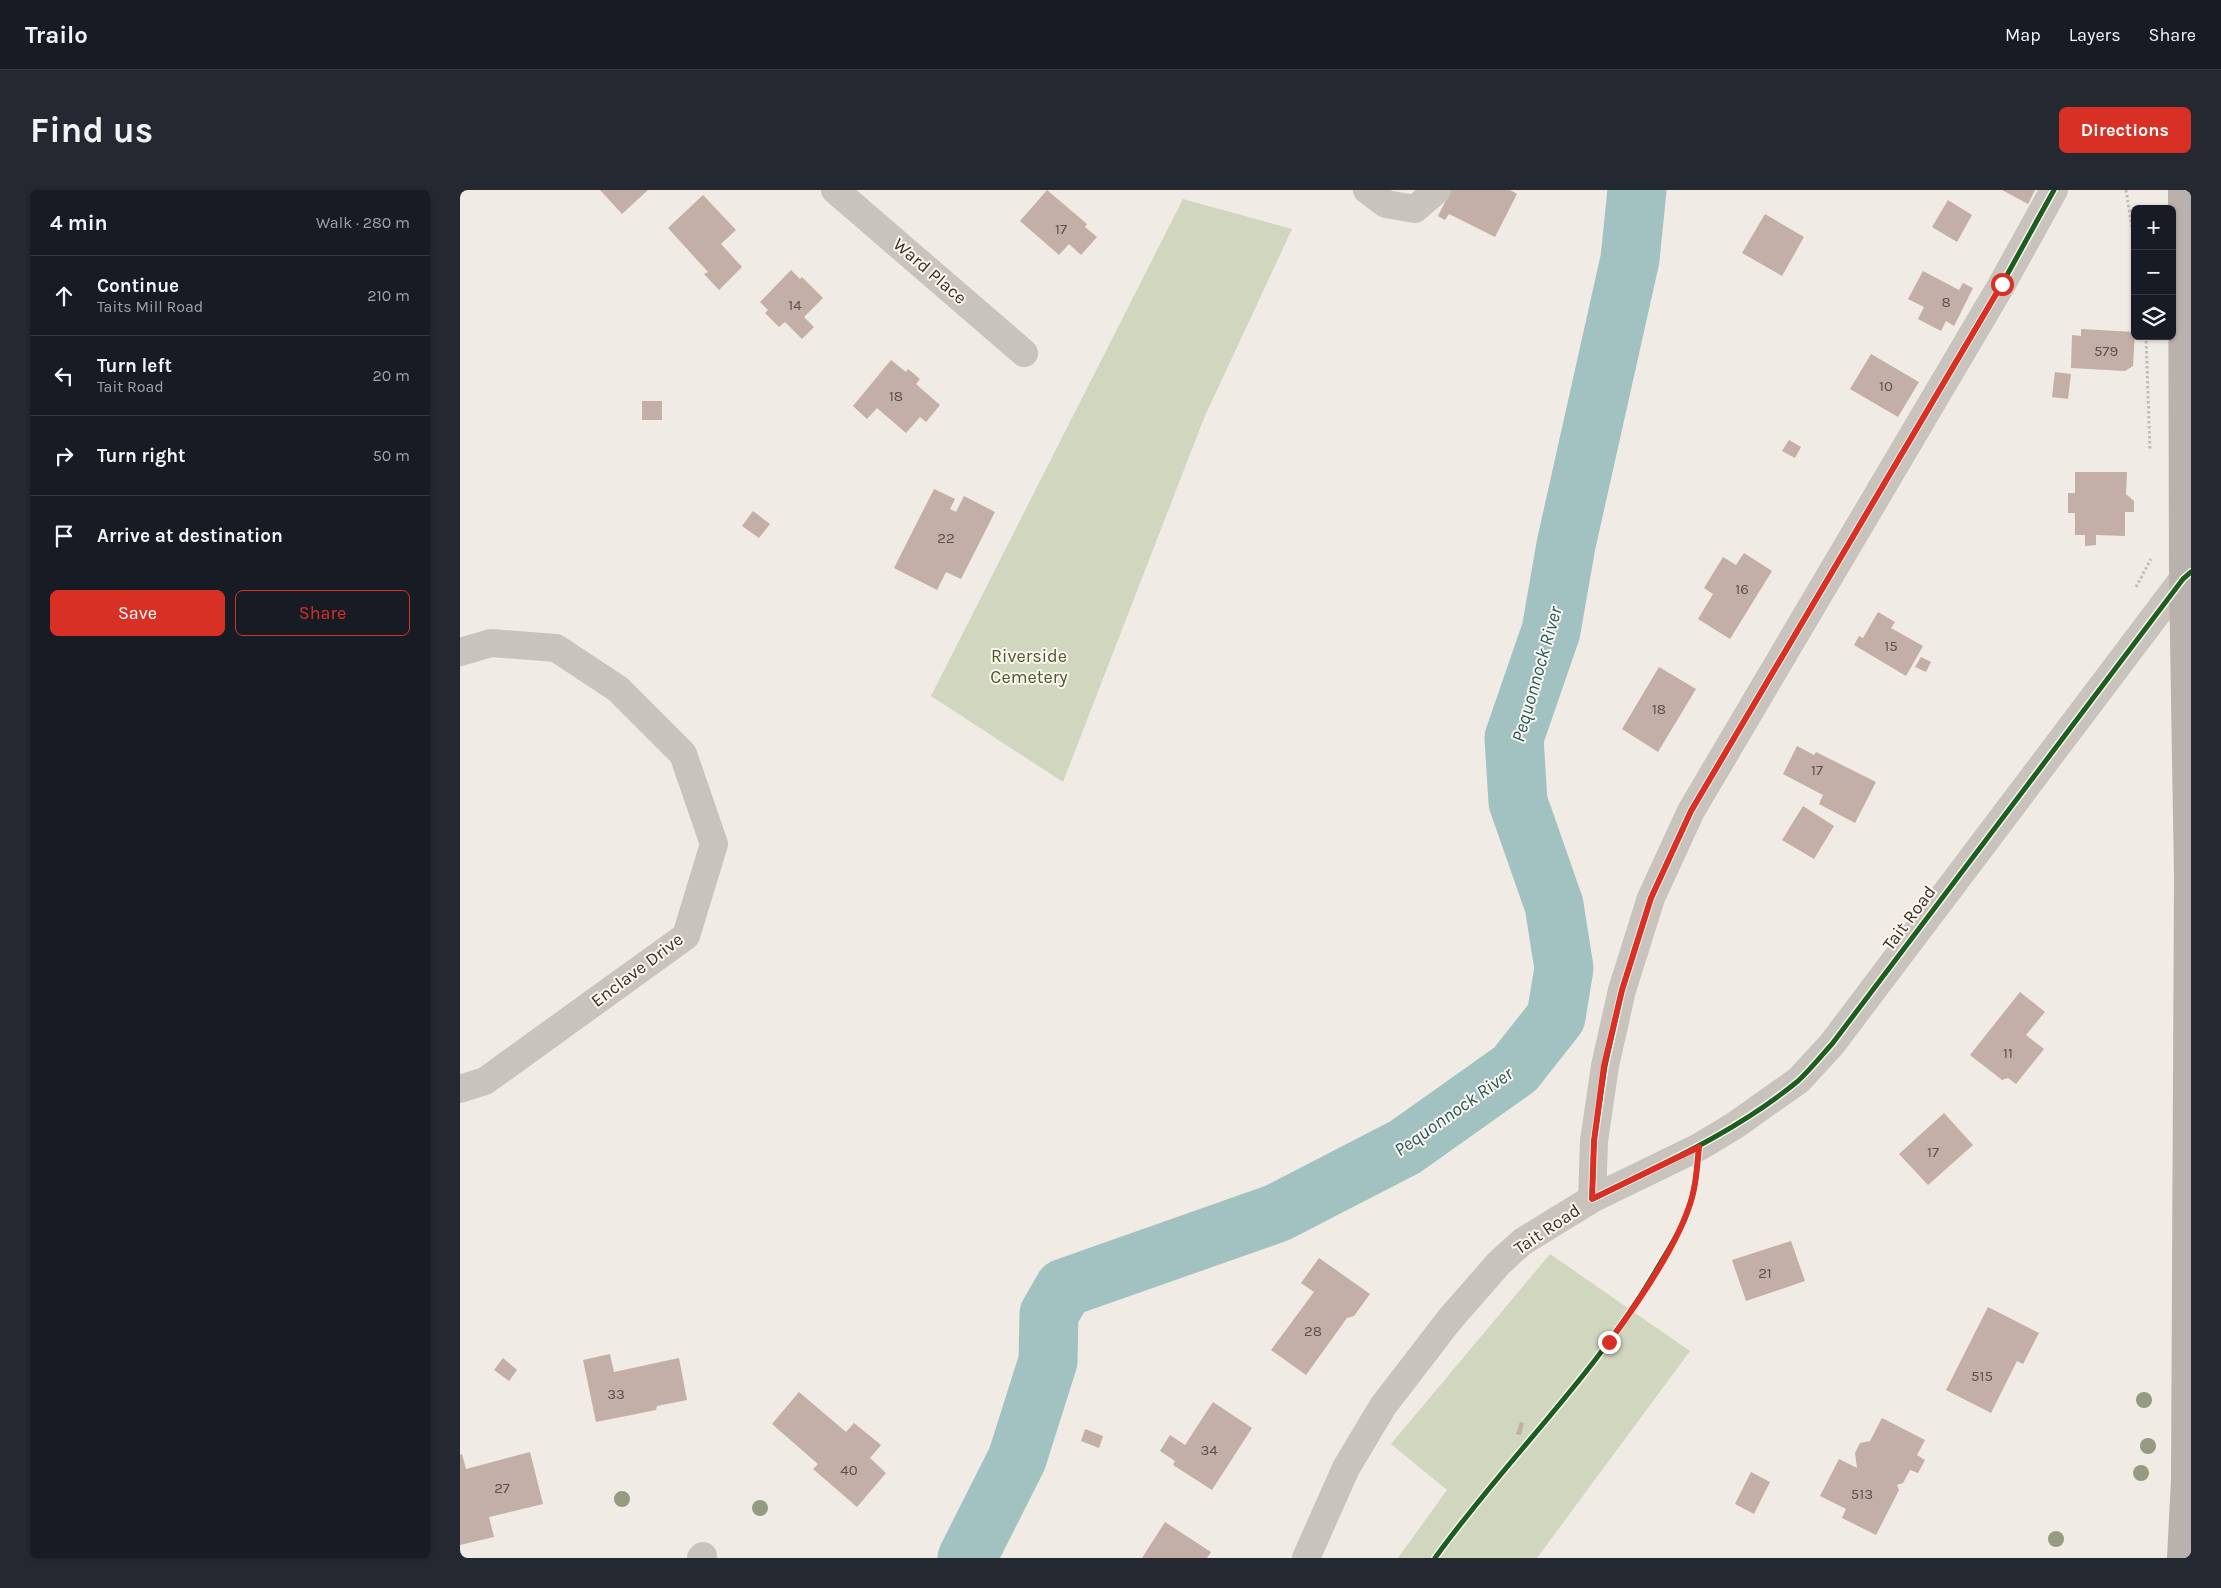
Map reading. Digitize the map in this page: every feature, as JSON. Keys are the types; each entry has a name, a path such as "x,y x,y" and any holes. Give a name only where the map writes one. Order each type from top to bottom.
{"main road":[{"path":"2182,190 2187,576 2188,887 2185,1480 2182,1558"}],"street":[{"name":"Ward Place","path":"836,190 1024,353"},
{"path":"1367,190 1386,204 1415,209 1436,190"},
{"path":"1592,1199 1594,1141 1604,1066 1622,990 1651,898 1691,811 2002,284 2054,190"},
{"name":"Tait Road","path":"1306,1558 1346,1468 1383,1406 1450,1319 1499,1263 1522,1242 1592,1199 1717,1136 1764,1106 1799,1080 1832,1044 2187,576"},
{"name":"Enclave Drive","path":"460,652 491,643 556,648 618,689 684,754 714,844 686,936 485,1081 460,1089"}],"path":[{"path":"2126,190 2131,221"},
{"path":"2146,340 2150,461"},
{"path":"2134,591 2151,559 2151,550"}],"green space":[{"name":"Riverside Cemetery","path":"1183,199 1292,229 1204,418 1063,782 931,696"},
{"path":"1550,1254 1690,1351 1537,1558 1398,1558 1447,1490 1391,1444"}],"building":[{"path":"600,190 648,190 622,214"},
{"path":"1047,190 1087,224 1085,227 1097,237 1081,255 1069,244 1059,255 1020,221"},
{"path":"1451,190 1510,190 1517,194 1495,237 1449,214 1445,220 1438,216"},
{"path":"2002,190 2035,190 2028,204"},
{"path":"703,195 736,230 721,244 742,267 719,290 704,274 708,272 668,228"},
{"path":"1948,200 1972,215 1957,242 1932,227"},
{"path":"1765,214 1804,237 1782,276 1742,253"},
{"path":"791,270 800,279 802,277 823,298 804,317 814,327 802,339 785,322 779,327 765,313 768,310 760,302"},
{"path":"1923,271 1959,290 1963,283 1973,288 1954,326 1946,321 1941,331 1918,319 1924,307 1908,299"},
{"path":"2081,329 2131,332 2131,340 2135,340 2133,366 2125,371 2071,368 2072,335 2081,336"},
{"path":"1871,354 1919,382 1898,417 1850,389"},
{"path":"891,360 906,372 908,369 920,379 916,384 940,405 926,422 920,417 906,433 877,408 867,419 853,406"},
{"path":"2055,372 2071,374 2068,399 2052,397"},
{"path":"642,401 662,401 662,420 642,420"},
{"path":"1789,440 1801,447 1795,458 1782,451"},
{"path":"2075,472 2127,472 2126,494 2134,501 2134,512 2125,512 2125,536 2096,535 2096,545 2085,546 2085,535 2075,535 2075,513 2068,513 2068,493 2075,493"},
{"path":"934,489 955,499 950,509 956,512 964,496 995,512 961,579 946,572 937,590 894,568"},
{"path":"753,511 770,524 759,538 742,526"},
{"path":"1744,553 1772,571 1730,639 1698,619 1713,594 1704,588 1723,557 1736,565"},
{"path":"1878,612 1895,622 1891,628 1923,646 1906,676 1854,645 1859,636 1863,638"},
{"path":"1921,657 1931,662 1926,672 1915,667"},
{"path":"1659,667 1696,689 1658,752 1622,729"},
{"path":"1797,746 1814,755 1816,752 1876,782 1855,823 1819,804 1823,795 1783,774"},
{"path":"1803,806 1834,826 1814,859 1782,840"},
{"path":"2020,992 2045,1012 2026,1035 2044,1049 2016,1084 2008,1078 2002,1080 1970,1055"},
{"path":"1944,1113 1973,1145 1928,1185 1899,1154"},
{"path":"1791,1241 1805,1281 1746,1301 1732,1260"},
{"path":"1319,1258 1370,1294 1354,1316 1347,1318 1306,1375 1271,1350 1314,1292 1301,1283"},
{"path":"1988,1307 2039,1333 2023,1364 2017,1361 1991,1413 1946,1390"},
{"path":"610,1354 614,1372 679,1358 687,1400 657,1406 656,1410 596,1422 583,1360"},
{"path":"503,1358 517,1370 509,1381 494,1370"},
{"path":"799,1392 846,1432 854,1423 881,1445 870,1458 886,1473 857,1507 813,1469 818,1464 772,1424"},
{"path":"1213,1402 1252,1428 1212,1490 1173,1465 1175,1461 1160,1451 1170,1435 1185,1445"},
{"path":"1882,1418 1925,1440 1917,1455 1925,1460 1918,1473 1910,1470 1903,1483 1897,1485 1899,1490 1876,1535 1842,1518 1846,1509 1820,1496 1839,1459 1857,1468 1855,1453 1860,1443 1870,1441"},
{"path":"1520,1422 1524,1423 1521,1435 1516,1434"},
{"path":"1085,1429 1103,1436 1099,1448 1081,1441"},
{"path":"530,1452 543,1504 489,1517 494,1537 460,1545 460,1455 462,1454 466,1469"},
{"path":"1751,1472 1770,1482 1754,1514 1735,1504"},
{"path":"1165,1522 1211,1552 1207,1558 1142,1558"}],"waterway":[{"name":"Pequonnock River","path":"967,1558 1017,1459 1048,1361 1049,1314 1064,1288 1277,1213 1405,1147 1515,1069 1556,1017 1564,968 1554,905 1518,802 1514,738 1551,631 1566,545 1630,259 1637,190"}],"cycle path":[{"path":"2054,190 2002,284 1691,811 1651,898 1622,990 1605,1066 1594,1141 1592,1199 1724,1132 1774,1099 1807,1072 1832,1044 2183,579 2191,572"},
{"path":"1435,1558 1462,1521 1579,1380 1634,1306 1683,1223 1695,1185 1699,1147"}],"route":[{"path":"1609,1342 1649,1284 1677,1235 1689,1207 1695,1182 1699,1147 1592,1199 1594,1141 1604,1066 1622,990 1651,898 1691,811 1813,608 1905,446 2002,284"}]}
